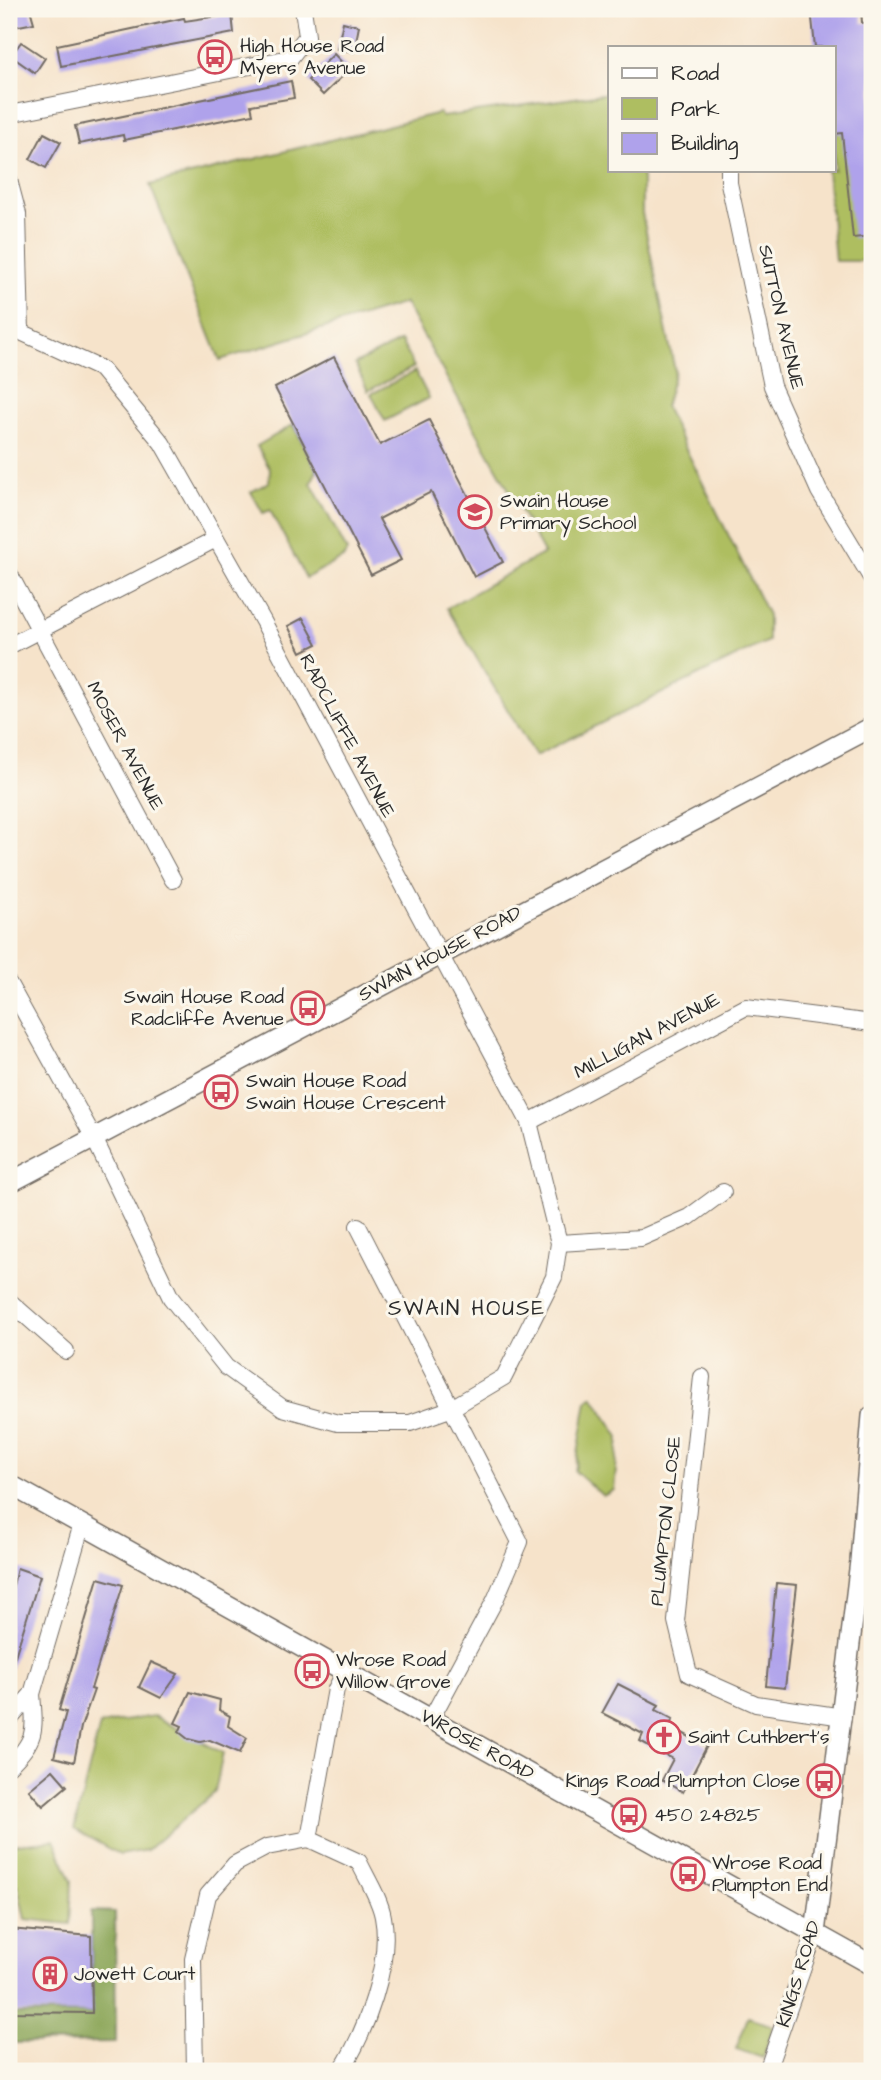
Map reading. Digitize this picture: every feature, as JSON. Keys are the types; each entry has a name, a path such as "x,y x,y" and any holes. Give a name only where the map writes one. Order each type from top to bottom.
{"street":[{"path":"9,114 290,58 307,36 303,9"},
{"name":"SUTTON AVENUE","path":"729,172 729,183 772,386 819,491 872,579"},
{"path":"9,180 18,214 15,333"},
{"name":"RADCLIFFE AVENUE","path":"15,333 101,369 162,443 441,954 529,1122 559,1243"},
{"path":"9,646 216,539"},
{"name":"MOSER AVENUE","path":"9,573 173,880"},
{"name":"SWAIN HOUSE ROAD","path":"9,1183 441,954 869,732"},
{"path":"9,984 94,1138 171,1298 226,1367 282,1408 338,1423 410,1423 450,1409 504,1377 554,1277 559,1243 640,1238 689,1217 723,1192"},
{"name":"MILLIGAN AVENUE","path":"529,1122 746,1007 872,1023"},
{"path":"358,1226 520,1542 495,1600 431,1719"},
{"path":"9,1301 66,1351"},
{"name":"PLUMPTON CLOSE","path":"702,1377 676,1621 689,1674 756,1704 843,1717"},
{"name":"KINGS ROAD","path":"767,2071 815,1933 843,1717 872,1416"},
{"name":"WROSE ROAD","path":"9,1484 872,1965"},
{"path":"9,1766 31,1743 34,1734 32,1694 82,1524"},
{"path":"309,1839 337,1689 345,1671"},
{"path":"9,1720 32,1694"},
{"path":"195,2071 193,1959 208,1895 235,1864 268,1847 309,1839 359,1863 383,1917 383,1960 360,2040 341,2071"}],"green space":[{"name":"Swain House Primary School","path":"608,93 608,172 642,172 642,213 675,371 665,407 768,615 768,641 535,756 447,608 544,553 405,303 220,360 150,185 439,113 442,117"},
{"path":"872,102 872,261 835,261 827,172 836,172 836,134"},
{"path":"401,341 414,367 368,391 355,364"},
{"path":"415,371 429,398 385,421 371,394"},
{"path":"293,425 317,470 311,483 347,551 343,558 306,578 270,510 263,513 251,492 269,482 270,469 257,446"},
{"path":"593,1396 619,1437 614,1490 603,1496 575,1471 587,1401"},
{"path":"154,1716 223,1753 215,1792 147,1850 120,1855 74,1829 100,1725"},
{"path":"54,1840 72,1881 70,1924 25,1919 18,1886 9,1885 9,1845"},
{"path":"91,1911 115,1912 116,2042 9,2043 9,2014 92,2013"},
{"path":"748,2017 773,2026 763,2058 736,2049"}],"building":[{"path":"9,9 30,9 34,23 9,28"},
{"path":"811,9 861,9 862,23 872,22 872,236 853,238 842,133 836,134 836,46 815,46"},
{"path":"232,14 234,33 61,66 57,45 184,18 185,21"},
{"path":"343,22 359,26 354,52 337,49"},
{"path":"21,42 45,58 35,73 11,56"},
{"path":"334,54 349,70 323,95 308,80"},
{"path":"291,81 294,98 251,105 253,114 124,140 123,135 79,144 75,126"},
{"path":"44,133 61,142 46,168 30,159"},
{"path":"334,357 380,445 429,420 503,562 474,577 431,492 379,519 401,560 371,575 275,388"},
{"path":"303,618 317,644 301,652 288,626"},
{"path":"17,1568 40,1576 11,1669 9,1603"},
{"path":"98,1578 123,1585 91,1689 94,1690 81,1727 74,1762 54,1757 66,1712 59,1710"},
{"path":"776,1583 797,1585 785,1688 766,1686"},
{"path":"151,1662 178,1674 161,1698 139,1687"},
{"name":"Saint Cuthbert's","path":"618,1684 659,1705 656,1710 673,1719 669,1726 707,1746 683,1792 662,1780 673,1759 640,1741 643,1734 602,1713"},
{"path":"190,1692 220,1700 219,1710 230,1716 228,1726 247,1738 240,1753 210,1740 200,1742 188,1739 179,1732 182,1726 175,1723"},
{"path":"53,1770 67,1786 43,1806 29,1790"},
{"name":"Jowett Court","path":"9,1929 91,1936 92,2013 9,2012"}],"place":[{"name":"High House Road Myers Avenue","path":"215,57"},
{"name":"Swain House Primary School","path":"475,512"},
{"name":"Swain House Road Radcliffe Avenue","path":"308,1008"},
{"name":"Swain House Road Swain House Crescent","path":"221,1092"},
{"name":"Wrose Road Willow Grove","path":"312,1671"},
{"name":"Saint Cuthbert's","path":"664,1737"},
{"name":"Kings Road Plumpton Close","path":"824,1781"},
{"name":"450 24825","path":"629,1815"},
{"name":"Wrose Road Plumpton End","path":"688,1874"},
{"name":"Jowett Court","path":"50,1974"}],"district":[{"name":"SWAIN HOUSE","path":"467,1308"}]}
